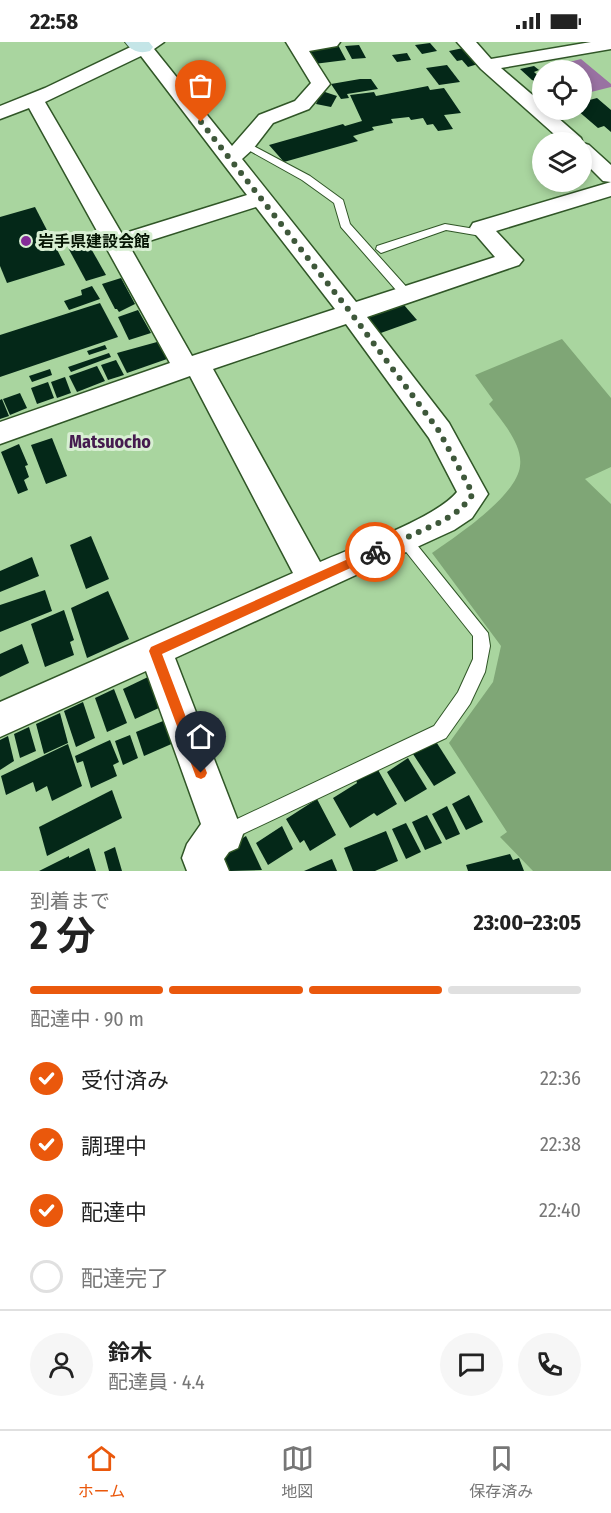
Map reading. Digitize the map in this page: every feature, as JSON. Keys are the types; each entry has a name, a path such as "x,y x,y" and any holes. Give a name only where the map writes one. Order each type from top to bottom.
{"street":[{"path":"229,159 246,144 266,119 302,105 321,84 297,45 331,42"},
{"path":"466,42 487,65 563,132"},
{"path":"0,113 34,99 144,44 229,159 351,313 439,431 473,494 461,509 443,521 0,720"},
{"path":"487,65 609,44"},
{"path":"34,99 116,244 191,366 313,580"},
{"path":"592,159 611,176"},
{"path":"0,433 191,366 511,261 481,228 611,189"},
{"path":"116,244 260,198"},
{"path":"155,651 224,834 215,838 201,858 209,871"}],"lane":[{"path":"246,144 306,178 339,202 345,225 407,295"},
{"path":"381,249 445,227 487,234"},
{"path":"224,834 440,732 459,705 478,669 484,644 480,633 404,539"}],"green space":[{"path":"562,339 611,398 611,467 585,479 611,504 611,871 533,871 500,837 507,832 449,743 493,682 501,646 432,553 484,515 508,490 520,466 515,441 489,404 493,400 475,375"}],"shaded area":[{"path":"592,68 611,84 611,87 592,92"}],"building":[{"path":"430,43 437,51 422,54 415,45"},
{"path":"338,45 346,60 314,64 306,50"},
{"path":"359,45 366,58 352,59 345,46"},
{"path":"463,48 478,64 468,67 462,60 457,61 449,51"},
{"path":"407,53 411,60 397,62 392,55"},
{"path":"447,65 460,82 439,85 426,68"},
{"path":"532,66 532,80 520,69"},
{"path":"371,79 378,89 347,94 349,98 341,99 331,84"},
{"path":"428,86 430,90 444,88 461,113 444,115 453,129 438,131 433,124 427,125 423,118 391,119 393,123 372,127 374,130 353,136 358,141 284,162 269,145 343,124 345,126 362,121 350,95 374,92 376,96"},
{"path":"322,91 337,96 331,107 316,104"},
{"path":"597,98 611,110 611,132 604,126 598,128 589,120 592,120 592,99"},
{"name":"岩手県建設会館","path":"35,207 65,265 7,283 0,266 0,217"},
{"path":"85,238 106,275 86,281 66,244"},
{"path":"121,278 135,304 119,312 115,309 102,284"},
{"path":"92,286 100,299 69,310 64,301 82,295 81,290"},
{"path":"100,303 118,337 0,377 0,335"},
{"path":"404,305 417,320 378,334 366,318"},
{"path":"138,310 151,333 129,340 118,317"},
{"path":"157,342 167,359 127,373 117,353"},
{"path":"105,345 107,349 89,355 87,351"},
{"path":"109,353 111,357 71,372 68,367"},
{"path":"116,360 124,375 108,380 101,365"},
{"path":"97,366 105,381 77,392 69,376"},
{"path":"50,369 52,375 32,382 29,376"},
{"path":"65,377 71,393 57,398 51,382"},
{"path":"48,382 54,398 37,404 31,388"},
{"path":"20,393 27,408 10,415 3,399"},
{"path":"2,399 9,416 0,419 0,400"},
{"path":"52,438 67,476 46,484 31,445"},
{"path":"19,444 28,465 25,466 29,477 24,480 28,490 18,494 1,452"},
{"path":"91,536 109,579 86,589 70,545"},
{"path":"32,557 39,576 0,592 0,571"},
{"path":"45,590 52,611 0,632 0,605"},
{"path":"108,591 129,639 87,658 71,608"},
{"path":"64,610 74,640 70,642 74,655 45,667 31,624"},
{"path":"22,644 29,663 0,677 0,654"},
{"path":"148,677 161,707 135,719 123,689"},
{"path":"114,689 127,723 107,732 95,698"},
{"path":"83,702 95,738 76,747 64,711"},
{"path":"60,713 68,743 44,754 36,724"},
{"path":"168,719 176,742 144,756 136,732"},
{"path":"29,727 36,751 20,758 14,734"},
{"path":"130,735 138,758 123,765 115,741"},
{"path":"8,736 14,761 0,770 0,740"},
{"path":"110,740 119,762 113,765 117,776 91,788 83,761 77,763 75,756"},
{"path":"435,740 456,773 434,786 413,754"},
{"path":"68,744 82,786 52,801 47,786 36,792 33,782 6,795 1,776"},
{"path":"408,758 427,789 405,802 387,772"},
{"path":"377,768 397,804 377,816 374,813 350,828 333,798 357,783 356,780"},
{"path":"112,790 122,818 47,856 39,827"},
{"path":"469,795 483,822 466,830 452,804"},
{"path":"317,799 336,835 310,851 304,840 300,843 286,819"},
{"path":"447,806 460,834 446,840 432,814"},
{"path":"427,815 442,843 425,850 412,822"},
{"path":"406,823 421,852 406,859 392,829"},
{"path":"282,826 293,849 268,865 256,843"},
{"path":"386,831 398,861 375,871 353,871 344,848"},
{"path":"246,836 262,870 230,871 220,852"},
{"path":"115,847 122,871 109,871 104,852"},
{"path":"89,848 96,871 39,871 69,856 69,858"},
{"path":"510,854 513,860 519,858 524,871 468,871 466,865"},
{"path":"332,859 337,871 304,871"}],"way so far":[{"path":"201,122 351,313 439,431 473,494 461,509 443,521 375,552"}],"place":[{"name":"岩手県建設会館","path":"26,241"}],"district":[{"name":"Matsuocho","path":"110,442"}],"route":[{"path":"201,773 155,651 375,552"}]}
